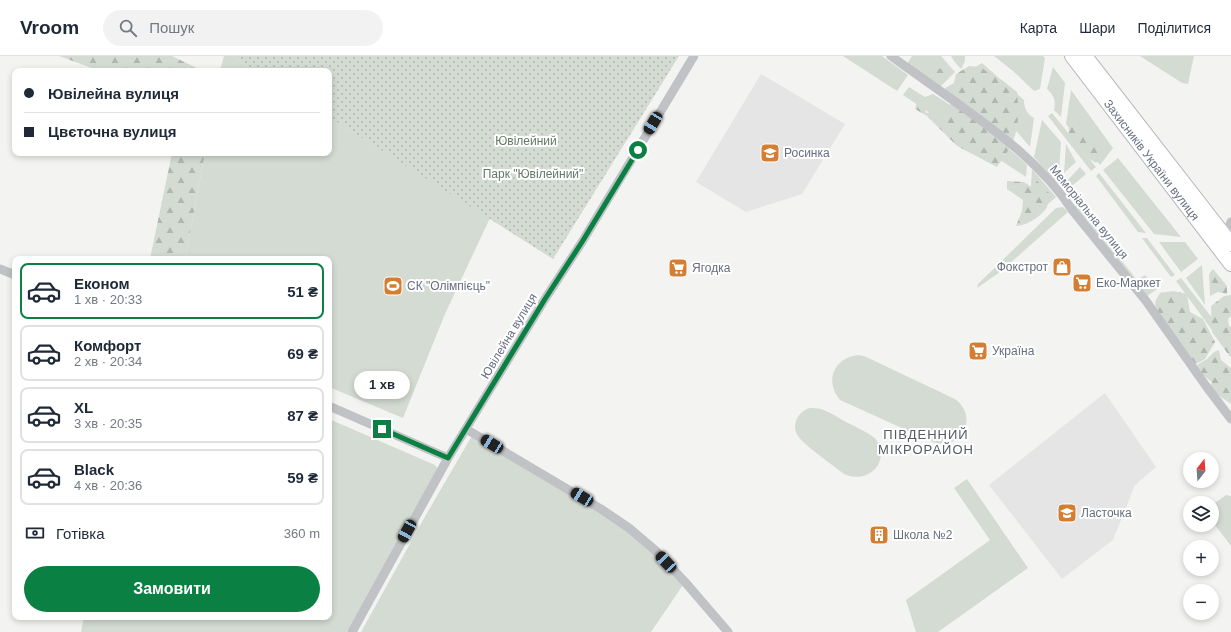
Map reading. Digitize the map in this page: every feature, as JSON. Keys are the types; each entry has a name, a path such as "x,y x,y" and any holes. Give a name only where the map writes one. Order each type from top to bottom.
{"highway":[{"name":"Захисників України вулиця","path":"1072,56 1231,264"},
{"name":"Захисників України вулиця","path":"1086,56 1228,240"}],"street":[{"name":"Ювілейна вулиця","path":"352,632 448,458 545,299 582,242 694,56"},
{"name":"Меморіальна вулиця","path":"891,56 989,126 1031,160 1063,196 1072,210 1143,297 1231,419"},
{"path":"1228,240 1231,222"},
{"path":"0,269 12,274"},
{"path":"332,407 448,458"},
{"path":"466,429 601,509 629,528 656,551 728,632"}],"shaded area":[{"name":"Росинка","path":"761,74 845,124 802,194 746,212 696,182"},
{"name":"Ласточка","path":"1105,393 1156,467 1135,485 1113,540 1062,579 989,485"}],"green space":[{"path":"59,56 172,56 197,68 92,68"},
{"path":"224,56 232,56 251,68 221,68"},
{"name":"Парк \"Ювілейний\"","path":"232,56 679,56 553,259 332,119 332,68 251,68"},
{"path":"843,56 882,56 908,75 897,91"},
{"path":"912,56 941,56 955,72 941,86 907,64"},
{"path":"951,56 965,56 965,61 961,69 954,61"},
{"path":"994,56 1043,56 1045,58 1040,89 1034,91 1013,71"},
{"path":"1140,56 1194,56 1188,84 1182,83"},
{"path":"982,63 1024,100 1026,110 1029,115 1034,118 1030,147 966,73"},
{"path":"969,66 981,67 991,75 1002,80 1017,92 1018,123 1016,132 1009,148 997,167 957,146 927,116 915,109 917,102 924,101 926,113 933,112 941,115 949,107 953,97 945,88 954,83 956,74"},
{"path":"934,67 945,70 944,80 935,81 930,75"},
{"path":"1053,67 1065,83 1061,117 1054,110 1054,98 1047,89"},
{"path":"909,87 925,97 933,94 994,136 1027,165 1026,177 903,95"},
{"path":"1071,90 1113,148 1100,165 1066,124"},
{"path":"1052,113 1096,167 1091,171 1048,116"},
{"path":"1073,116 1080,119 1080,126 1095,145 1102,158 1096,163 1088,158 1069,135 1068,118"},
{"name":"СК \"Олімпієць\"","path":"332,119 490,218 445,314 403,418 332,388 332,256 186,256 204,156 332,156"},
{"path":"1042,120 1061,142 1058,184 1034,157"},
{"path":"1066,144 1076,162 1064,173"},
{"path":"171,156 204,156 186,256 151,256"},
{"path":"1118,158 1181,237 1154,234 1103,170"},
{"path":"1080,167 1086,174 1065,192 1065,183"},
{"path":"1032,169 1056,197 1026,224 1030,203"},
{"path":"1099,173 1146,233 1138,232 1096,176"},
{"path":"1036,180 1050,194 1047,207 1033,220 1020,226 1016,226 1022,211 1023,200 1007,189 1007,181 1024,182 1033,188"},
{"path":"1077,204 1137,280 1145,275 1157,289 1146,297 1074,207"},
{"path":"1063,207 1068,212 1000,272 977,288 978,284 1056,208"},
{"path":"1142,238 1147,238 1175,275 1171,277"},
{"path":"1159,242 1185,242 1198,259 1181,272"},
{"path":"1202,265 1205,305 1186,278"},
{"path":"1213,269 1227,286 1227,294 1218,292 1210,296 1209,274"},
{"path":"1181,278 1231,342 1231,356 1176,281"},
{"path":"1173,291 1187,294 1190,312 1203,319 1215,342 1205,359 1196,364 1180,346 1156,312 1155,302 1160,293"},
{"path":"1231,295 1231,316 1228,319 1229,326 1231,327 1231,358 1212,332 1211,306 1224,296"},
{"path":"1219,350 1221,360 1231,368 1231,404 1210,387 1212,382 1203,375 1197,365"},
{"path":"858,355 864,356 955,399 962,406 966,414 964,430 960,436 954,441 945,444 935,443 840,400 835,393 833,385 832,378 834,372 843,361"},
{"path":"809,408 820,409 828,412 875,438 881,451 878,466 867,475 860,477 852,476 844,474 813,450 798,436 795,428 798,416"},
{"path":"332,420 435,465 438,469 347,632 81,632 83,620 332,620"},
{"path":"473,434 601,509 685,582 651,632 361,632"},
{"path":"967,479 1028,568 938,632 916,632 906,600 990,540 954,488"},
{"path":"1226,495 1231,496 1231,546 1219,530 1219,500"}],"place":[{"name":"Росинка","path":"770,153"},
{"name":"Фокстрот","path":"1062,267"},
{"name":"Ягодка","path":"678,268"},
{"name":"Еко-Маркет","path":"1082,283"},
{"name":"СК \"Олімпієць\"","path":"393,286"},
{"name":"Україна","path":"978,351"},
{"name":"Ласточка","path":"1067,513"},
{"name":"Школа №2","path":"879,535"}],"district":[{"name":"ПІВДЕННИЙ МІКРОРАЙОН","path":"926,442"}],"route":[{"path":"382,429 448,458 638,150"}],"park label":[{"name":"Ювілейний","path":"526,141"}]}
